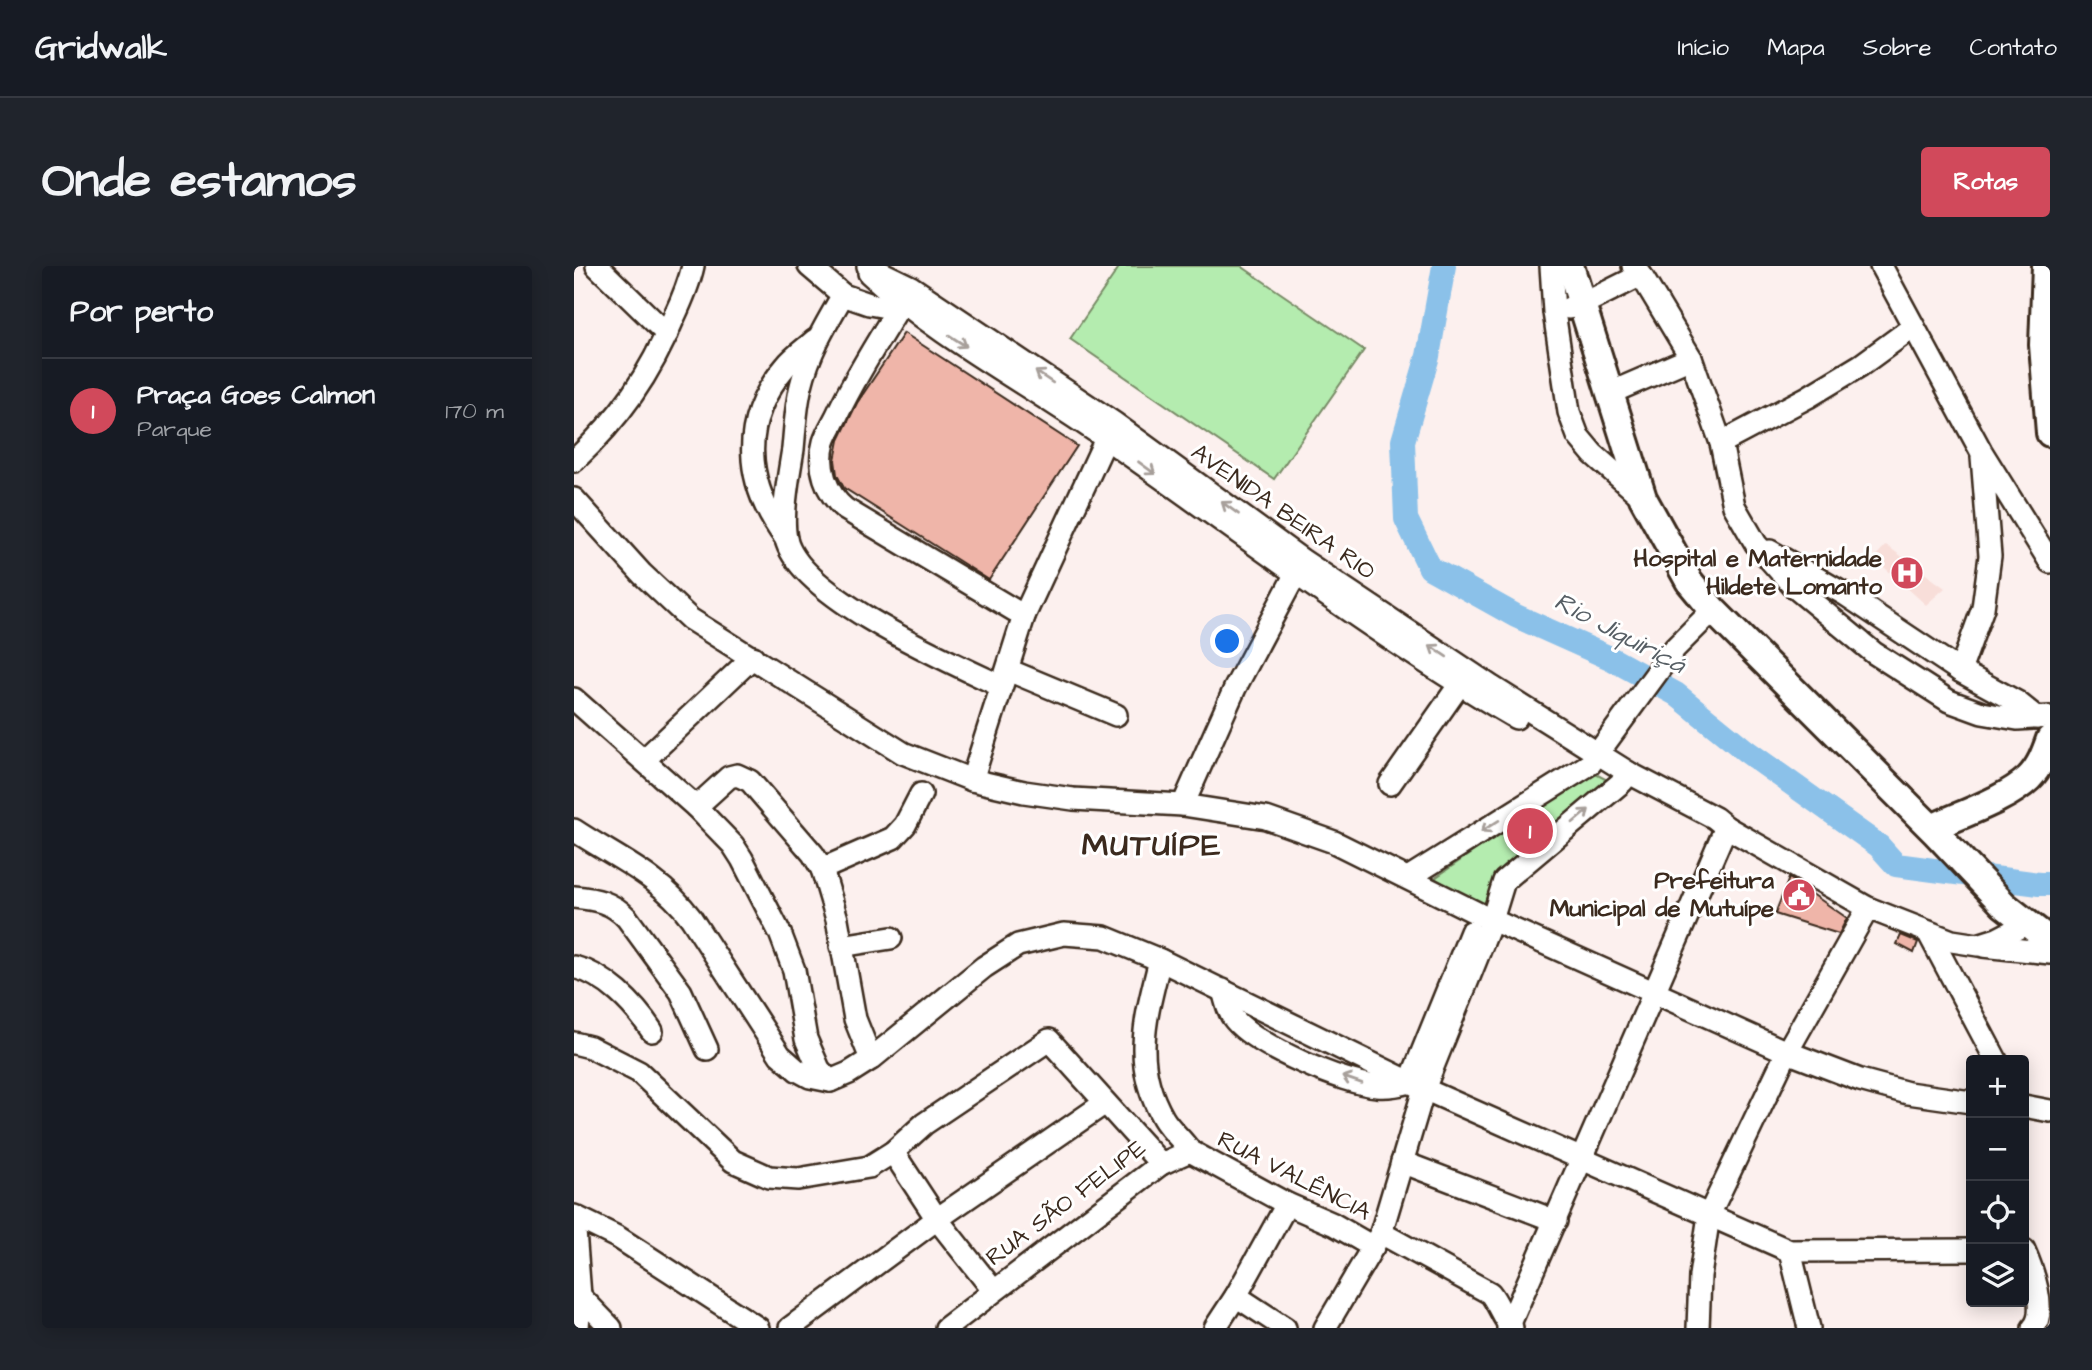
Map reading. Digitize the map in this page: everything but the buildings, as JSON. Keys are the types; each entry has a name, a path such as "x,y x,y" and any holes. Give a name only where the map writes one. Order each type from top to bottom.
{"main road":[{"path":"1570,266 1643,498 1689,581 1713,610 1934,831 2004,905 2050,941"},
{"path":"2046,266 2043,345 2050,433"},
{"path":"1934,831 2010,792 2029,778 2038,767 2046,725"}],"street":[{"path":"597,266 667,334"},
{"path":"574,461 625,407 656,358 690,280 693,266"},
{"path":"809,266 844,295 869,304 903,300"},
{"path":"861,266 903,300"},
{"path":"868,266 903,300"},
{"path":"1551,266 1554,312 1569,412 1578,436 1592,454 1643,498"},
{"path":"1881,266 1981,452 2050,562"},
{"path":"1554,312 1583,304 1637,271 1691,358 1721,443 1734,506 1756,544 1793,586 1874,653 1949,701 1982,713 2046,725"},
{"path":"786,539 786,500 801,388 818,337 844,295"},
{"path":"903,300 849,389 824,441 823,477 834,500 845,509 1024,616"},
{"name":"AVENIDA BEIRA RIO","path":"903,300 1110,431 1299,567 1464,678 1625,778 1715,818 1726,827 1868,908 1952,941 2050,953"},
{"path":"1721,443 1819,391 1861,365 1913,327"},
{"path":"818,337 787,364 769,388 757,415 752,443 761,500 797,559 820,584 878,625 1004,678 1116,715"},
{"path":"1610,393 1691,358"},
{"path":"972,780 1024,616 1110,431"},
{"path":"1960,671 1983,608 1990,556 1981,452"},
{"path":"574,499 673,605 902,753 972,780 1073,799 1183,805 1266,818 1334,842 1485,917 1787,1052 1860,1080 1908,1093 1966,1101"},
{"path":"1756,544 1846,595 1960,671 2017,702 2046,725"},
{"path":"1183,805 1235,688 1299,567"},
{"path":"1408,878 1594,759 1675,648 1713,610"},
{"path":"644,760 753,657"},
{"path":"1390,784 1464,678"},
{"path":"574,699 696,807 733,845 772,914 794,970 806,1039 820,1069 830,1081"},
{"path":"696,807 729,777 743,776 804,842 822,869 837,919 855,1019 872,1059"},
{"path":"1325,1328 1377,1240 1402,1162 1417,1085 1485,917 1504,881 1625,778"},
{"path":"822,869 893,838 905,825 921,794"},
{"path":"1509,1327 1726,827"},
{"path":"578,836 629,862 675,898 691,918 780,1055 810,1077 830,1081 872,1059 984,967 1018,945 1064,934 1090,934 1124,944 1160,960 1417,1085 1790,1251 1966,1250"},
{"path":"574,897 604,901 627,918 681,992 707,1049"},
{"path":"1698,1328 1700,1276 1709,1215 1787,1052 1868,908"},
{"path":"1978,945 1997,939 2026,924"},
{"path":"1927,932 1993,1055"},
{"path":"841,946 891,938"},
{"name":"RUA SÃO FELIPE","path":"951,1327 993,1290 1161,1164 1190,1151 1165,1121 1150,1091 1144,1070 1144,1025 1160,960"},
{"path":"574,967 592,972 604,981 640,1014 652,1031"},
{"path":"1223,990 1234,1019 1264,1043 1294,1059 1375,1086 1417,1085"},
{"path":"574,1043 590,1047 639,1072 733,1161 769,1177 798,1179 869,1167 893,1152 924,1124 1049,1040 1161,1164"},
{"path":"790,1328 937,1219 1105,1103"},
{"path":"2029,1107 2050,1111"},
{"name":"RUA VALÊNCIA","path":"1190,1151 1287,1204 1377,1240 1490,1293 1500,1304 1509,1327"},
{"path":"893,1152 937,1219 993,1290"},
{"path":"1402,1162 1556,1221"},
{"path":"1215,1328 1287,1204"},
{"path":"578,1328 580,1296 574,1217 620,1238 749,1326"},
{"path":"1790,1251 1809,1328"},
{"path":"2029,1270 2040,1314 2032,1328"},
{"path":"580,1296 611,1328"},
{"path":"1236,1296 1285,1328"}],"shaded area":[{"name":"Hospital e Maternidade Hildete Lomanto","path":"1886,545 1945,588 1926,605 1874,558"}],"green space":[{"path":"1120,266 1241,266 1364,350 1274,479 1070,339"},
{"path":"1590,771 1613,783 1486,910 1435,878"}],"waterway":[{"name":"Rio Jiquiriçá","path":"1444,266 1428,356 1403,441 1406,519 1430,568 1516,616 1610,658 1676,694 1746,751 1879,846 1896,865 2050,884"}],"place":[{"name":"Hospital e Maternidade Hildete Lomanto","path":"1907,573"},
{"name":"Praça Goes Calmon","path":"1530,831"},
{"name":"Prefeitura Municipal de Mutuípe","path":"1799,895"}],"district":[{"name":"MUTUÍPE","path":"1152,845"}]}
